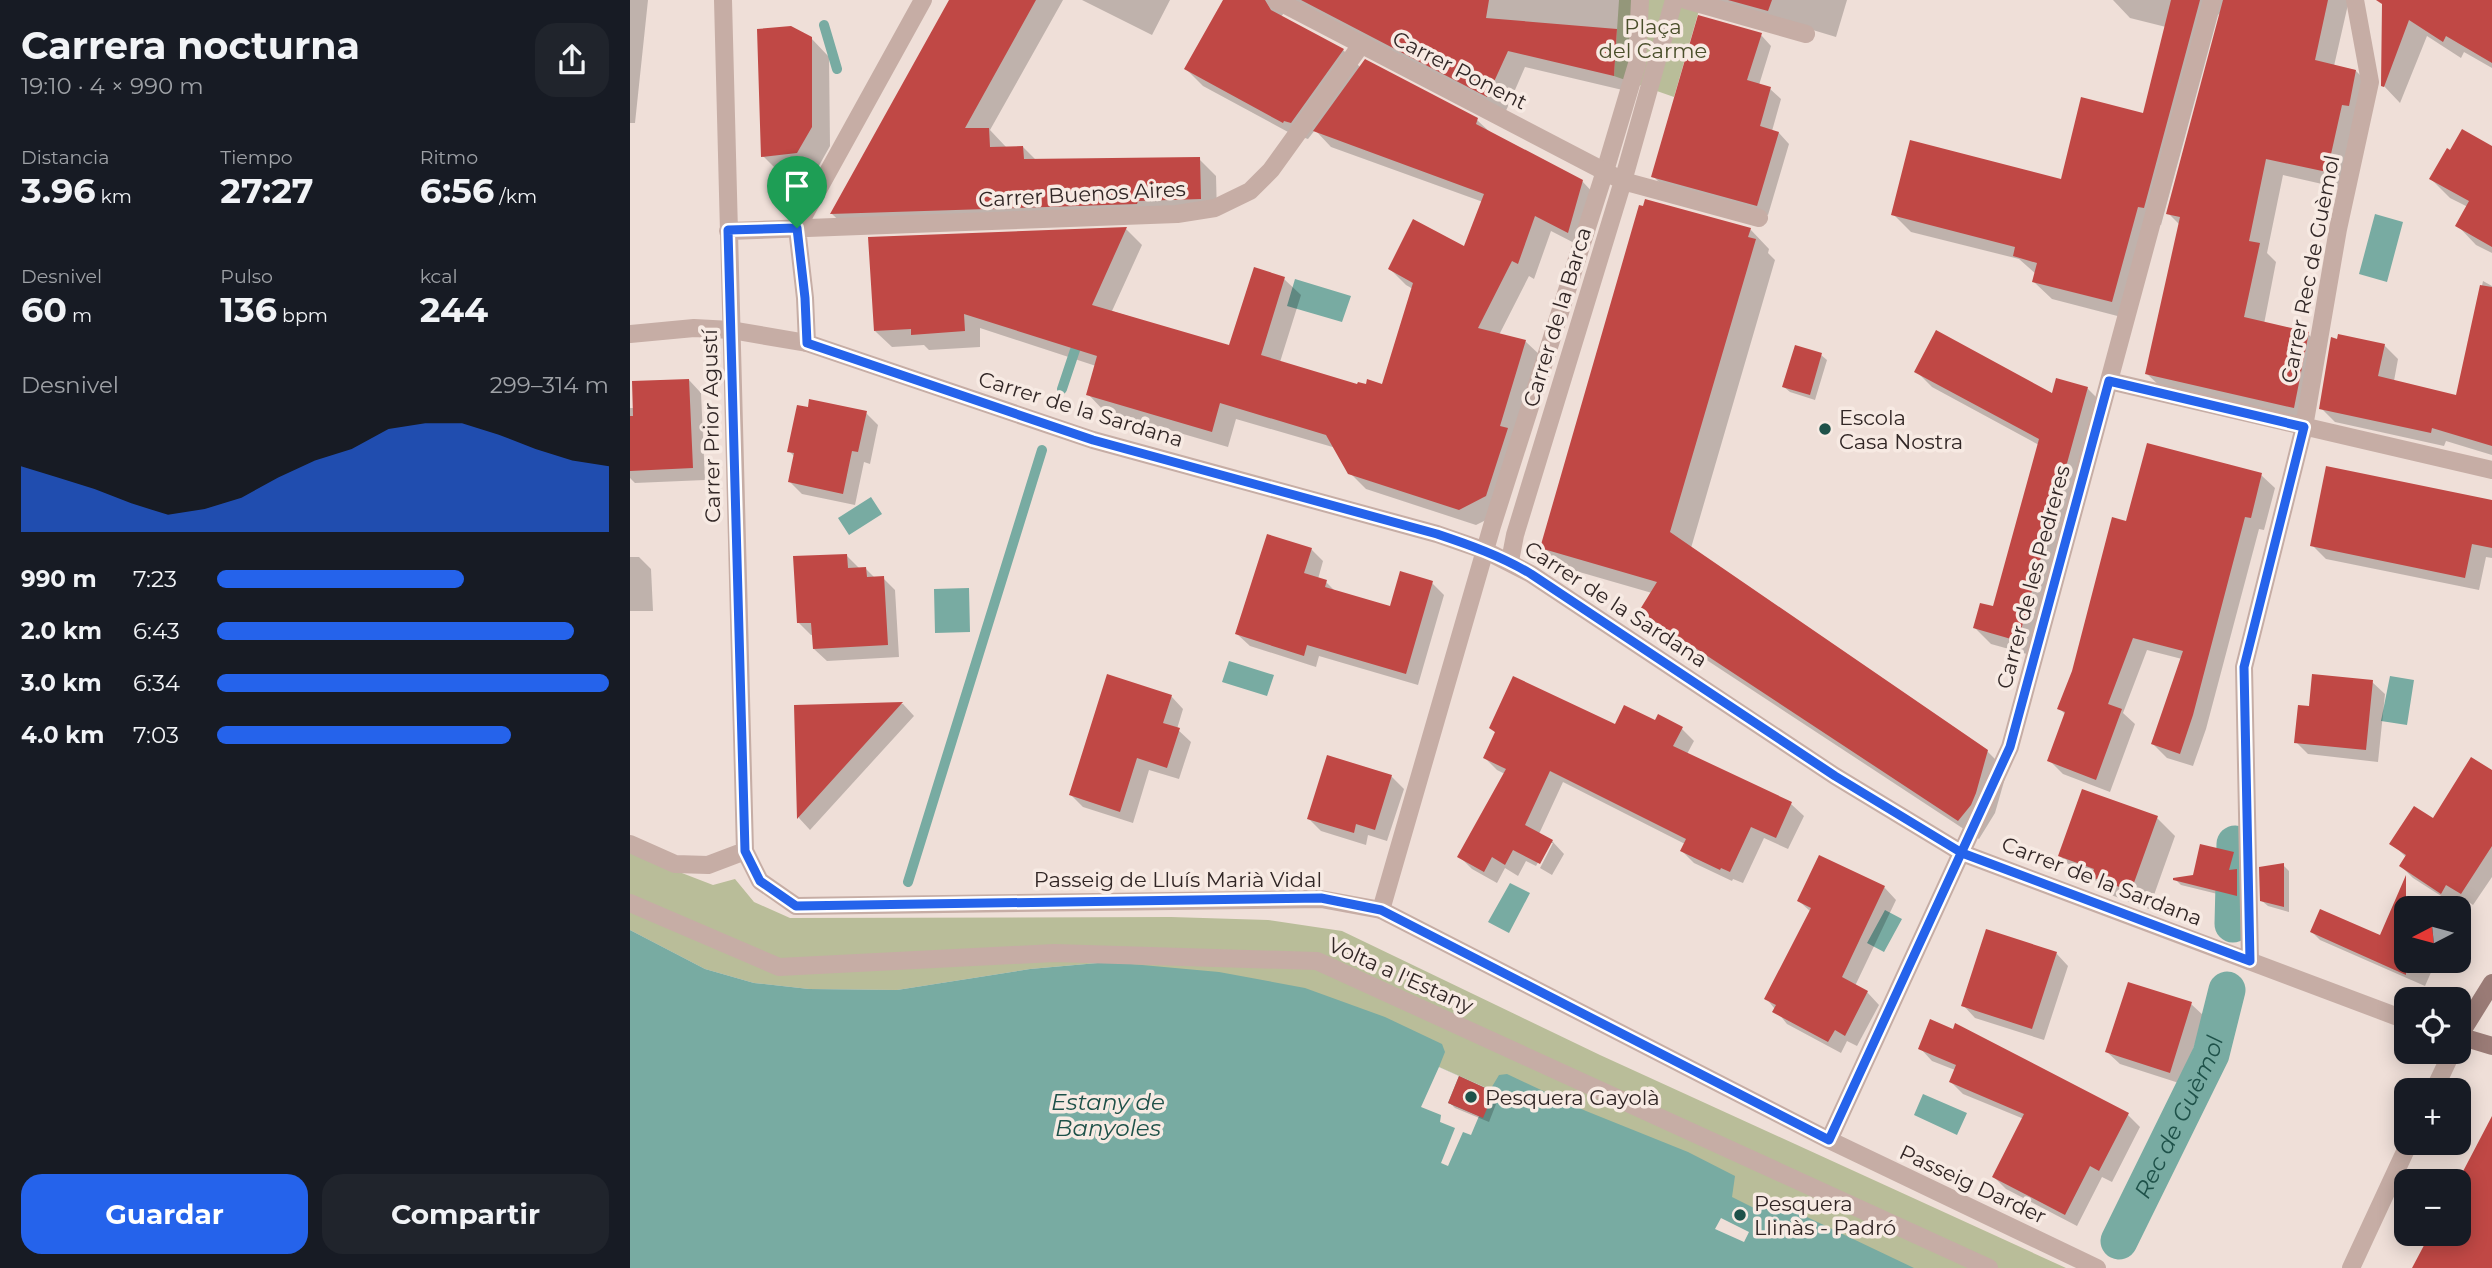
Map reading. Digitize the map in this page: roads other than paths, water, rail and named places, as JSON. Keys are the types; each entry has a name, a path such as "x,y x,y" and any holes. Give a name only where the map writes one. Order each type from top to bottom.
{"main road":[{"path":"2471,1017 2492,983"},
{"path":"2471,1040 2492,1046"}],"street":[{"name":"Carrer Prior Agustí","path":"723,0 745,851"},
{"path":"807,343 797,228 923,0"},
{"name":"Carrer Ponent","path":"1276,0 1623,181 1759,218"},
{"path":"1381,910 1492,526 1637,64 1640,0"},
{"name":"Carrer de la Barca","path":"1510,561 1515,535 1623,181 1674,0"},
{"path":"1686,0 1806,34"},
{"name":"Carrer de les Pedreres","path":"1829,1140 2010,747 2212,0"},
{"name":"Carrer Rec de Guèmol","path":"2250,961 2244,667 2304,427 2338,229 2370,82 2355,0"},
{"name":"Carrer Buenos Aires","path":"728,230 1177,214 1215,208 1250,191 1271,170 1361,45"},
{"name":"Carrer de la Sardana","path":"630,334 694,328 731,330 807,343 1093,440 1437,534 1486,551 1510,561 1835,776 1962,853 2394,1015"},
{"path":"2109,381 2492,470"},
{"path":"630,844 675,864 708,865 745,851"},
{"name":"Passeig de Lluís Marià Vidal","path":"745,851 760,881 796,906 1321,898 1381,910 1829,1140"},
{"name":"Volta a l'Estany","path":"630,903 779,967 1054,953 1317,961 1989,1268"},
{"name":"Passeig Darder","path":"1829,1140 2096,1268"},
{"path":"2350,1268 2403,1155"}],"water":[{"path":"2375,214 2403,222 2387,282 2359,274"},
{"path":"1295,279 1351,296 1342,322 1287,306"},
{"path":"871,497 882,514 849,535 838,518"},
{"path":"969,588 970,632 935,633 934,589"},
{"path":"1229,661 1274,675 1267,696 1222,682"},
{"path":"2390,676 2414,680 2407,725 2381,721"},
{"path":"1510,883 1530,893 1509,933 1488,922"},
{"path":"1885,910 1902,919 1884,952 1867,943"},
{"name":"Estany de Banyoles","path":"630,930 705,969 754,983 809,989 897,990 1030,969 1109,962 1219,972 1305,988 1385,1017 1442,1044 1445,1052 1439,1067 1490,1090 1499,1075 1507,1074 1586,1111 1688,1152 1735,1176 1732,1197 1760,1211 1769,1199 1914,1268 630,1268"},
{"path":"1923,1094 1967,1113 1957,1135 1914,1115"}],"waterway":[{"path":"824,25 837,69"},
{"path":"1062,389 1079,338"},
{"path":"908,882 1042,450"},
{"name":"Rec de Guèmol","path":"2233,924 2235,844"},
{"name":"Rec de Guèmol","path":"2119,1241 2211,1054 2227,990"}],"place":[{"name":"Escola Casa Nostra","path":"1825,429"},
{"name":"Pesquera Gayolà","path":"1471,1097"},
{"name":"Pesquera Llinàs - Padró","path":"1740,1215"}],"park label":[{"name":"Plaça del Carme","path":"1653,38"}]}
